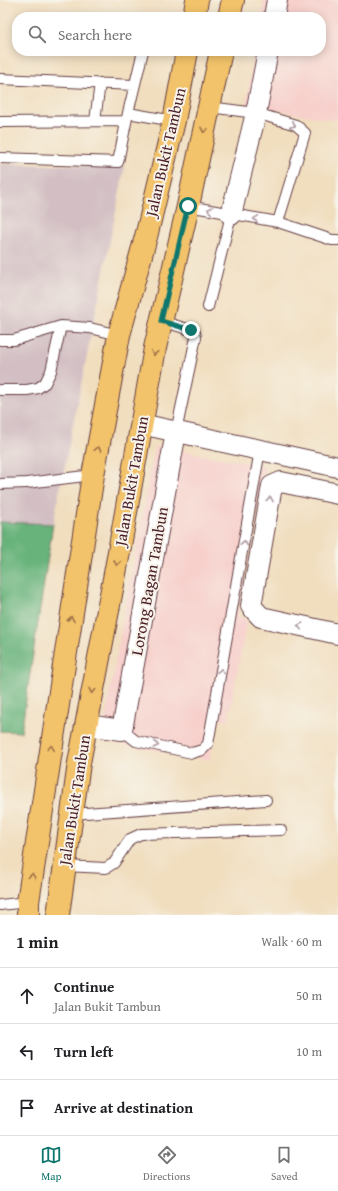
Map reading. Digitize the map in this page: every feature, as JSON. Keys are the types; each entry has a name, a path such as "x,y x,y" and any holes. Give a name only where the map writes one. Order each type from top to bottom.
{"main road":[{"path":"195,12 197,0"},
{"path":"230,12 233,0"},
{"name":"Jalan Bukit Tambun","path":"28,908 93,475 119,335 147,233 174,121 186,56"},
{"name":"Jalan Bukit Tambun","path":"58,915 79,763 155,348 188,206 220,56"}],"street":[{"path":"275,12 277,0"},
{"path":"231,215 256,113 267,56"},
{"path":"141,424 338,467"},
{"name":"Lorong Bagan Tambun","path":"122,730 176,432"},
{"path":"338,494 282,482 272,486 252,606 261,617 338,634"},
{"path":"86,725 122,730"}],"lane":[{"path":"0,158 118,162 142,56"},
{"path":"0,79 134,85"},
{"path":"95,121 100,84"},
{"path":"209,107 256,113 296,125 305,133 278,222"},
{"path":"0,122 95,121 127,117 174,121"},
{"path":"188,206 231,215 278,222 332,240 338,240"},
{"path":"208,307 231,215"},
{"path":"161,321 191,330 195,333 196,337 176,432"},
{"path":"0,340 14,340 61,326 90,328 119,335"},
{"path":"0,390 27,390 38,388 45,383 51,371 61,326"},
{"path":"122,730 136,741 192,753 202,750 208,744 260,450"},
{"path":"0,484 27,484 93,475"},
{"path":"72,814 266,800"},
{"path":"64,866 106,868 114,863 130,839 141,834 281,830"},
{"path":"0,905 28,908"}],"shaded area":[{"path":"264,0 338,0 338,121 246,105 254,56 326,56 326,12 262,12"},
{"path":"0,164 125,166 53,524 0,522"},
{"path":"155,446 265,466 237,617 247,619 228,721 217,719 209,760 101,741"}],"green space":[{"path":"0,522 53,524 21,732 0,731"}],"route":[{"path":"188,206 161,321 191,330"}]}
